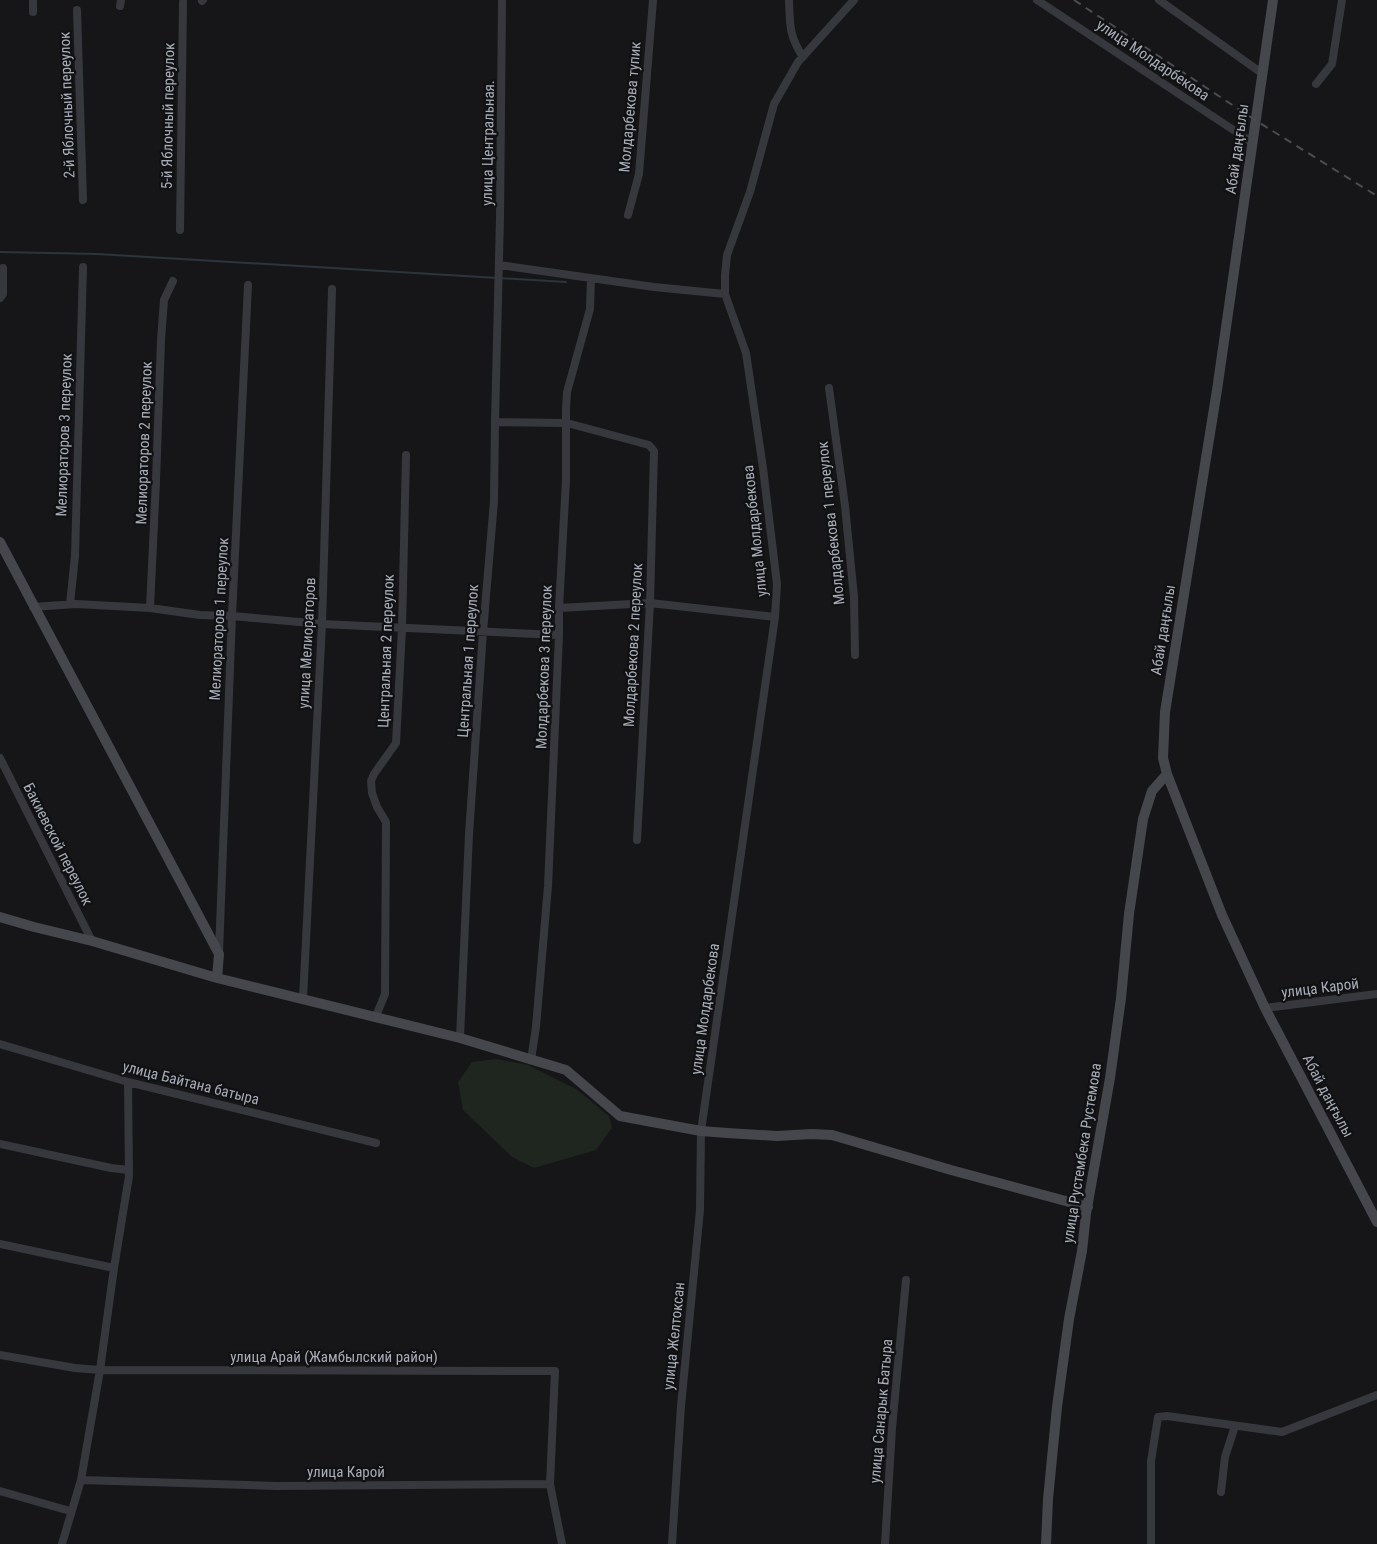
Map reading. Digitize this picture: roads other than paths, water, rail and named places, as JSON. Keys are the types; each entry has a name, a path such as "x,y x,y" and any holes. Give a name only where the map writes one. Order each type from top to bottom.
{"street":[{"path":"33,0 33,12"},
{"name":"улица Центральная.","path":"498,287 501,218 502,0"},
{"name":"Молдарбекова тупик","path":"628,215 639,174 653,0"},
{"path":"789,0 790,31 794,44 802,57"},
{"name":"улица Молдарбекова","path":"701,1131 775,617 777,584 748,364 725,294 727,255 750,192 774,104 798,62 854,0"},
{"name":"улица Молдарбекова","path":"1037,0 1253,143"},
{"path":"1159,0 1263,74"},
{"name":"Абай даңғылы","path":"1273,0 1216,390 1165,712 1163,758 1167,774 1222,915 1265,1008 1377,1222"},
{"path":"1316,84 1332,64 1342,0"},
{"name":"5-й Яблочный переулок","path":"180,230 183,2"},
{"name":"2-й Яблочный переулок","path":"77,10 83,200"},
{"path":"499,265 591,279 725,294"},
{"name":"Мелиораторов 3 переулок","path":"70,604 75,556 83,267"},
{"path":"0,298 3,294 3,268"},
{"name":"Молдарбекова 3 переулок","path":"531,1060 548,886 566,480 567,392 590,309 591,279"},
{"name":"Мелиораторов 2 переулок","path":"150,608 161,340 164,300 173,281"},
{"name":"Мелиораторов 1 переулок","path":"219,954 248,285"},
{"name":"Центральная 1 переулок","path":"460,1038 469,834 494,501 498,287"},
{"name":"улица Мелиораторов","path":"303,999 322,624 332,289"},
{"name":"Молдарбекова 1 переулок","path":"829,388 845,506 854,597 855,655"},
{"path":"495,422 567,423"},
{"name":"Молдарбекова 2 переулок","path":"567,423 649,445 654,452 650,603 637,840"},
{"name":"Центральная 2 переулок","path":"375,1016 385,994 386,822 377,807 371,781 396,743 402,629 406,455"},
{"path":"0,542 219,954 217,978"},
{"path":"559,608 650,603 775,617"},
{"path":"33,607 70,604 150,608 200,615 322,624 559,635"},
{"name":"Бакиевской переулок","path":"0,759 92,941"},
{"name":"улица Рустембека Рустемова","path":"1046,1544 1057,1407 1110,1078 1129,914 1143,819 1152,791 1167,774"},
{"path":"0,917 217,978 460,1038 566,1070 620,1116 701,1131 777,1136 832,1135 951,1170 1088,1206"},
{"name":"улица Карой","path":"1265,1008 1377,994"},
{"name":"улица Байтана батыра","path":"0,1044 128,1082 376,1143"},
{"path":"62,1544 81,1480 100,1370 129,1170 128,1082"},
{"name":"улица Желтоксан","path":"672,1544 681,1406 700,1210 701,1131"},
{"path":"0,1144 129,1170"},
{"path":"0,1244 114,1268"},
{"name":"улица Санарык Батыра","path":"885,1544 892,1428 906,1281"},
{"name":"улица Арай (Жамбылский район)","path":"0,1355 100,1370 555,1371 550,1484"},
{"path":"1151,1544 1151,1461 1158,1417 1167,1416 1282,1432 1377,1395"},
{"path":"1221,1491 1225,1457 1235,1426"},
{"name":"улица Карой","path":"81,1480 277,1486 550,1484"},
{"path":"550,1484 562,1544"},
{"path":"0,1491 70,1512"}],"waterway":[{"path":"0,252 97,254 566,282"}],"railway":[{"path":"1074,0 1255,120 1377,196"}]}
